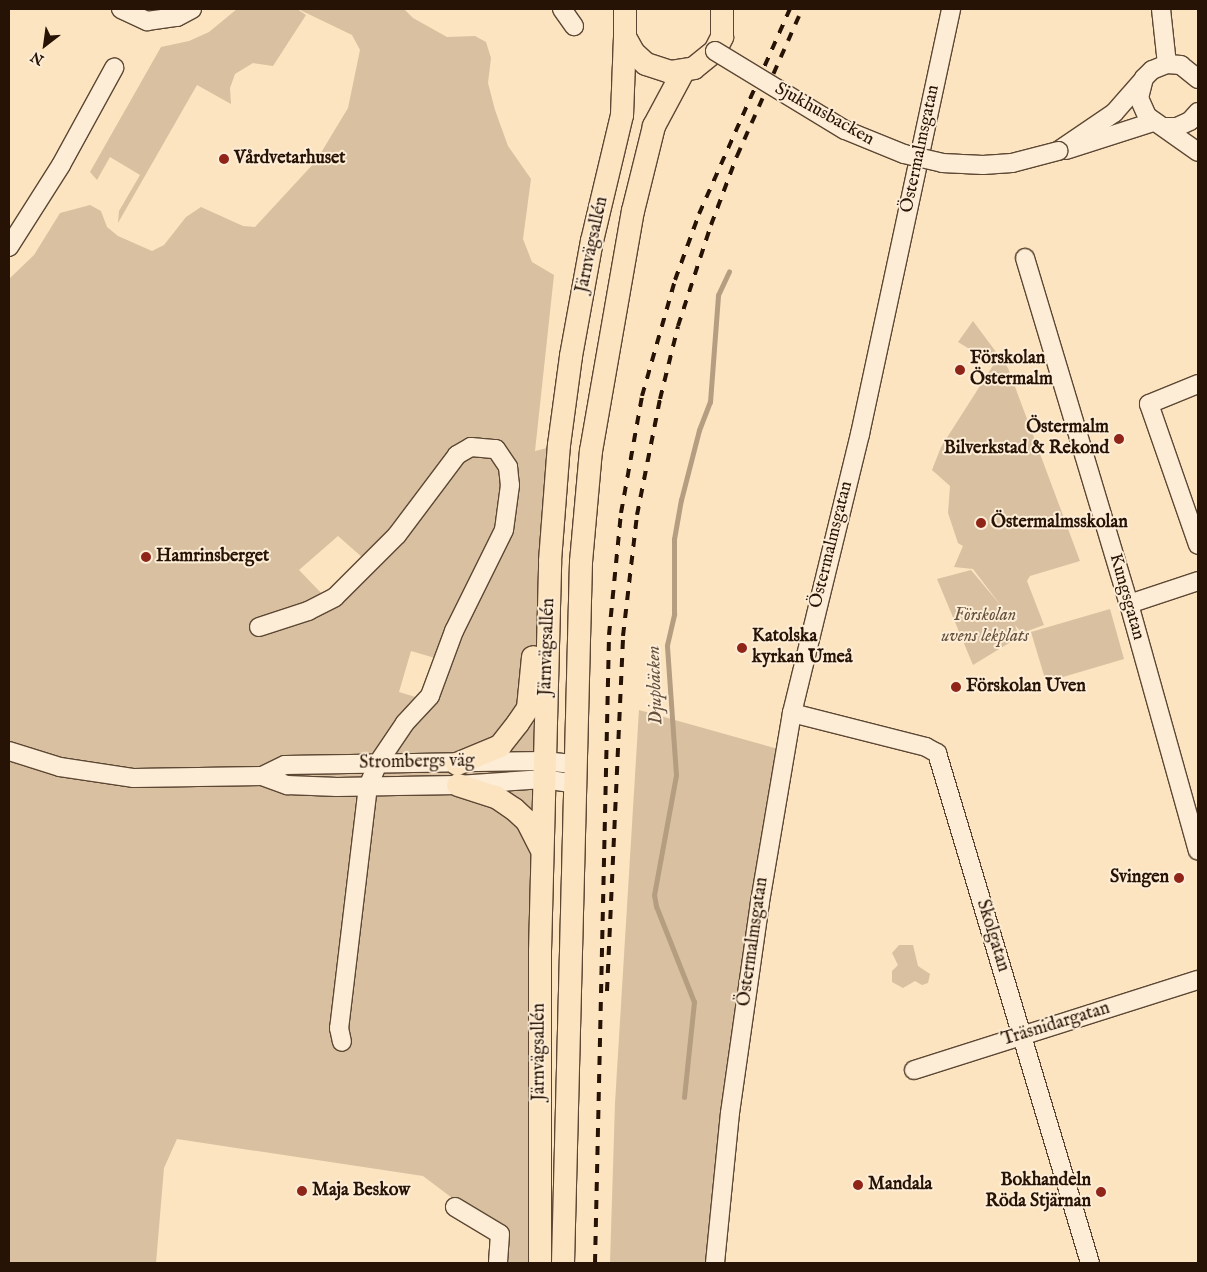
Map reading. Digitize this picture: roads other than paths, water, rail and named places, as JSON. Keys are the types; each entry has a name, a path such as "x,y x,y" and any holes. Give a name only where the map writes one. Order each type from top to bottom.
{"main road":[{"name":"Järnvägsallén","path":"540,1263 544,770 550,561 559,445 571,356 592,241 622,115 625,9"},
{"path":"625,37 634,53 646,64 664,71 683,72 706,61 715,51 722,36 723,10"},
{"name":"Järnvägsallén","path":"563,1263 574,774 581,562 590,451 624,248 654,126 683,72"},
{"path":"543,850 527,822 514,809 458,775 500,746 528,708 534,630 550,561"}],"street":[{"path":"120,9 147,21 177,16 192,9"},
{"path":"562,9 574,26"},
{"name":"Östermalmsgatan","path":"715,1263 734,1084 792,713 860,434 951,9"},
{"path":"1161,9 1167,64 1180,65 1198,79"},
{"name":"Sjukhusbacken","path":"715,51 845,130 904,154 942,163 983,165 1012,163 1058,151 1080,148 1152,125 1177,127 1190,122 1198,112"},
{"name":"Sjukhusbacken","path":"1058,151 1104,121 1152,70 1167,64"},
{"path":"9,247 61,165 114,68"},
{"path":"1144,78 1139,98 1142,109 1152,125 1198,152"},
{"name":"Kungsgatan","path":"1025,258 1129,604 1198,851"},
{"path":"1198,384 1149,404 1198,545"},
{"path":"259,627 308,612 335,597 397,535 457,455 471,447 496,449 508,467 510,485 504,530 454,631 430,696 404,724 378,763 368,786 339,1028 342,1042"},
{"path":"1129,604 1198,582"},
{"name":"Skolgatan","path":"792,713 926,747 937,753 1090,1263"},
{"name":"Strombergs väg","path":"9,751 60,767 134,778 262,776 286,785 368,786 458,775 544,770 574,774"},
{"name":"Strombergs väg","path":"262,776 285,765 378,763 458,775"},
{"name":"Träsnidargatan","path":"914,1070 1198,980"},
{"path":"454,1207 500,1234 498,1263"}],"waterway":[{"name":"Djupbäcken","path":"684,1097 694,1002 656,906 654,895 676,775 667,645 674,614 674,539 681,500 699,430 710,402 718,295 729,271"}],"railway":[{"path":"595,1263 609,635 621,513 642,396 675,280 699,214 790,9"},
{"path":"607,991 623,636 637,515 660,399 678,326 711,225 737,156 802,9"}],"place":[{"name":"Vårdvetarhuset","path":"224,159"},
{"name":"Förskolan Östermalm","path":"960,370"},
{"name":"Östermalm Bilverkstad & Rekond","path":"1119,439"},
{"name":"Östermalmsskolan","path":"981,523"},
{"name":"Hamrinsberget","path":"146,557"},
{"name":"Katolska kyrkan Umeå","path":"742,648"},
{"name":"Förskolan Uven","path":"956,687"},
{"name":"Svingen","path":"1179,878"},
{"name":"Mandala","path":"858,1185"},
{"name":"Maja Beskow","path":"302,1191"},
{"name":"Bokhandeln Röda Stjärnan","path":"1101,1192"}],"park label":[{"name":"Förskolan uvens lekplats","path":"985,628"}]}
